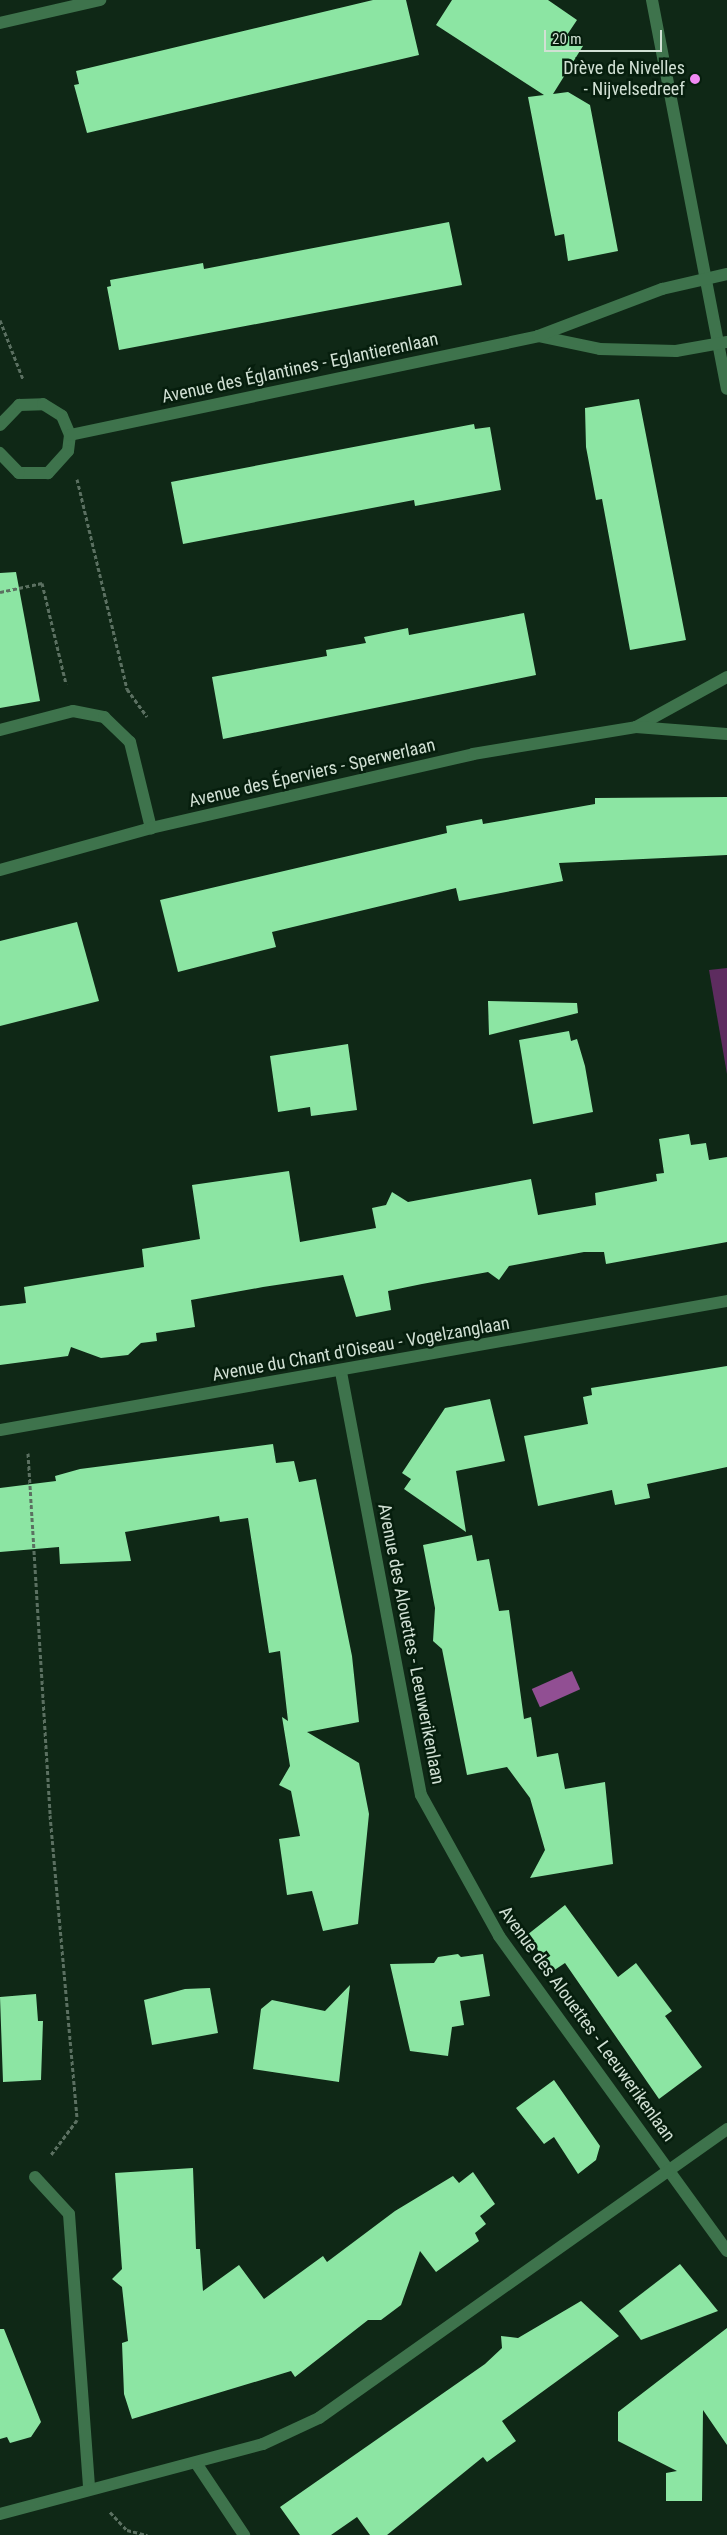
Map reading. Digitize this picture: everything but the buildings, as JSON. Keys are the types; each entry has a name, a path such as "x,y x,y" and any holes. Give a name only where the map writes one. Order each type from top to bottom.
{"street":[{"path":"652,0 705,278 723,343 727,388"},
{"path":"0,22 92,1"},
{"name":"Avenue des Églantines - Eglantierenlaan","path":"70,435 538,336 662,289 727,274"},
{"name":"Avenue des Églantines - Eglantierenlaan","path":"538,336 600,349 676,352 723,343"},
{"path":"0,425 11,410 32,402 55,410 70,435 68,451 48,473 19,473 0,453"},
{"name":"Avenue des Éperviers - Sperwerlaan","path":"636,727 727,677"},
{"path":"0,730 72,711 104,717 130,742 151,828"},
{"name":"Avenue des Éperviers - Sperwerlaan","path":"0,870 151,828 473,754 636,727 727,734"},
{"name":"Avenue du Chant d'Oiseau - Vogelzanglaan","path":"0,1430 341,1372 727,1301"},
{"name":"Avenue des Alouettes - Leeuwerikenlaan","path":"341,1372 421,1794 499,1936 727,2251"},
{"path":"0,2514 263,2444 319,2418 668,2168 727,2129"},
{"path":"34,2177 69,2214 89,2489"},
{"path":"196,2463 244,2535"}],"path":[{"path":"0,320 32,402"},
{"path":"82,484 127,689"},
{"path":"0,592 42,583 72,711"},
{"path":"28,1450 50,1815 77,2120 34,2177"},
{"path":"89,2489 126,2530 147,2535"}],"shaded area":[{"path":"727,968 727,1074 709,970"},
{"path":"572,1671 580,1689 540,1707 532,1689"}],"place":[{"name":"Drève de Nivelles - Nijvelsedreef","path":"695,79"}]}
